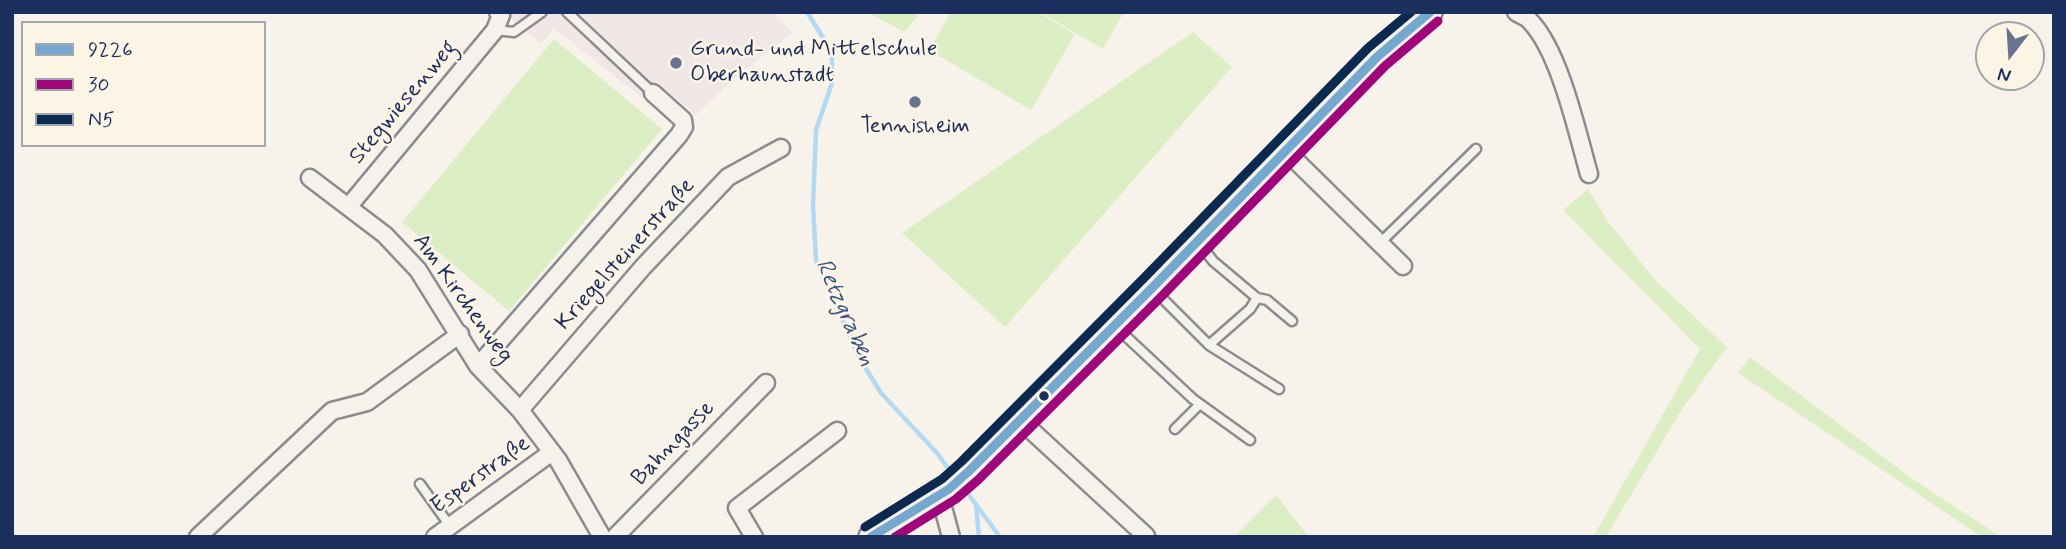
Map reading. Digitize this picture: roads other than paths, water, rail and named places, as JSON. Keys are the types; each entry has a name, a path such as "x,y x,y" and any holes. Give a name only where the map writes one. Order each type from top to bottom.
{"main road":[{"path":"872,537 942,494 970,471 1377,57 1430,12"}],"street":[{"path":"495,30 501,15 498,12"},
{"path":"1516,12 1530,20 1549,50 1570,108 1589,174"},
{"name":"Stegwiesenweg","path":"349,206 495,30"},
{"path":"478,366 684,127 683,120 653,93"},
{"name":"Kriegelsteinerstraße","path":"520,410 643,267 728,177 781,148"},
{"path":"1286,151 1403,266"},
{"name":"Am Kirchenweg","path":"310,178 385,234 418,270 478,366 520,410 552,452 602,537"},
{"path":"198,537 332,411 367,402 460,334"},
{"name":"Bahngasse","path":"615,537 766,383"},
{"path":"1020,420 1146,536"},
{"path":"754,537 737,508 837,431"},
{"name":"Esperstraße","path":"435,537 552,452"},
{"path":"942,494 951,537"}],"lane":[{"path":"495,30 514,32 542,12"},
{"path":"567,12 653,93"},
{"path":"1380,243 1476,149"},
{"path":"1198,242 1213,261 1257,298 1266,300 1292,321"},
{"path":"1152,288 1209,345 1279,389"},
{"path":"1209,345 1250,309 1257,298"},
{"path":"1115,326 1200,404 1250,440"},
{"path":"1175,429 1200,404"},
{"path":"419,484 450,526"}],"waterway":[{"name":"Retzgraben","path":"807,12 832,52 832,83 816,130 813,206 816,260 860,359 881,393 937,453 953,475"},
{"name":"Retzgraben","path":"963,487 1000,537"},
{"path":"976,505 979,537"}],"place":[{"name":"Grund- und Mittelschule Oberhaunstadt","path":"676,63"},
{"name":"Tennisheim","path":"915,102"}]}
